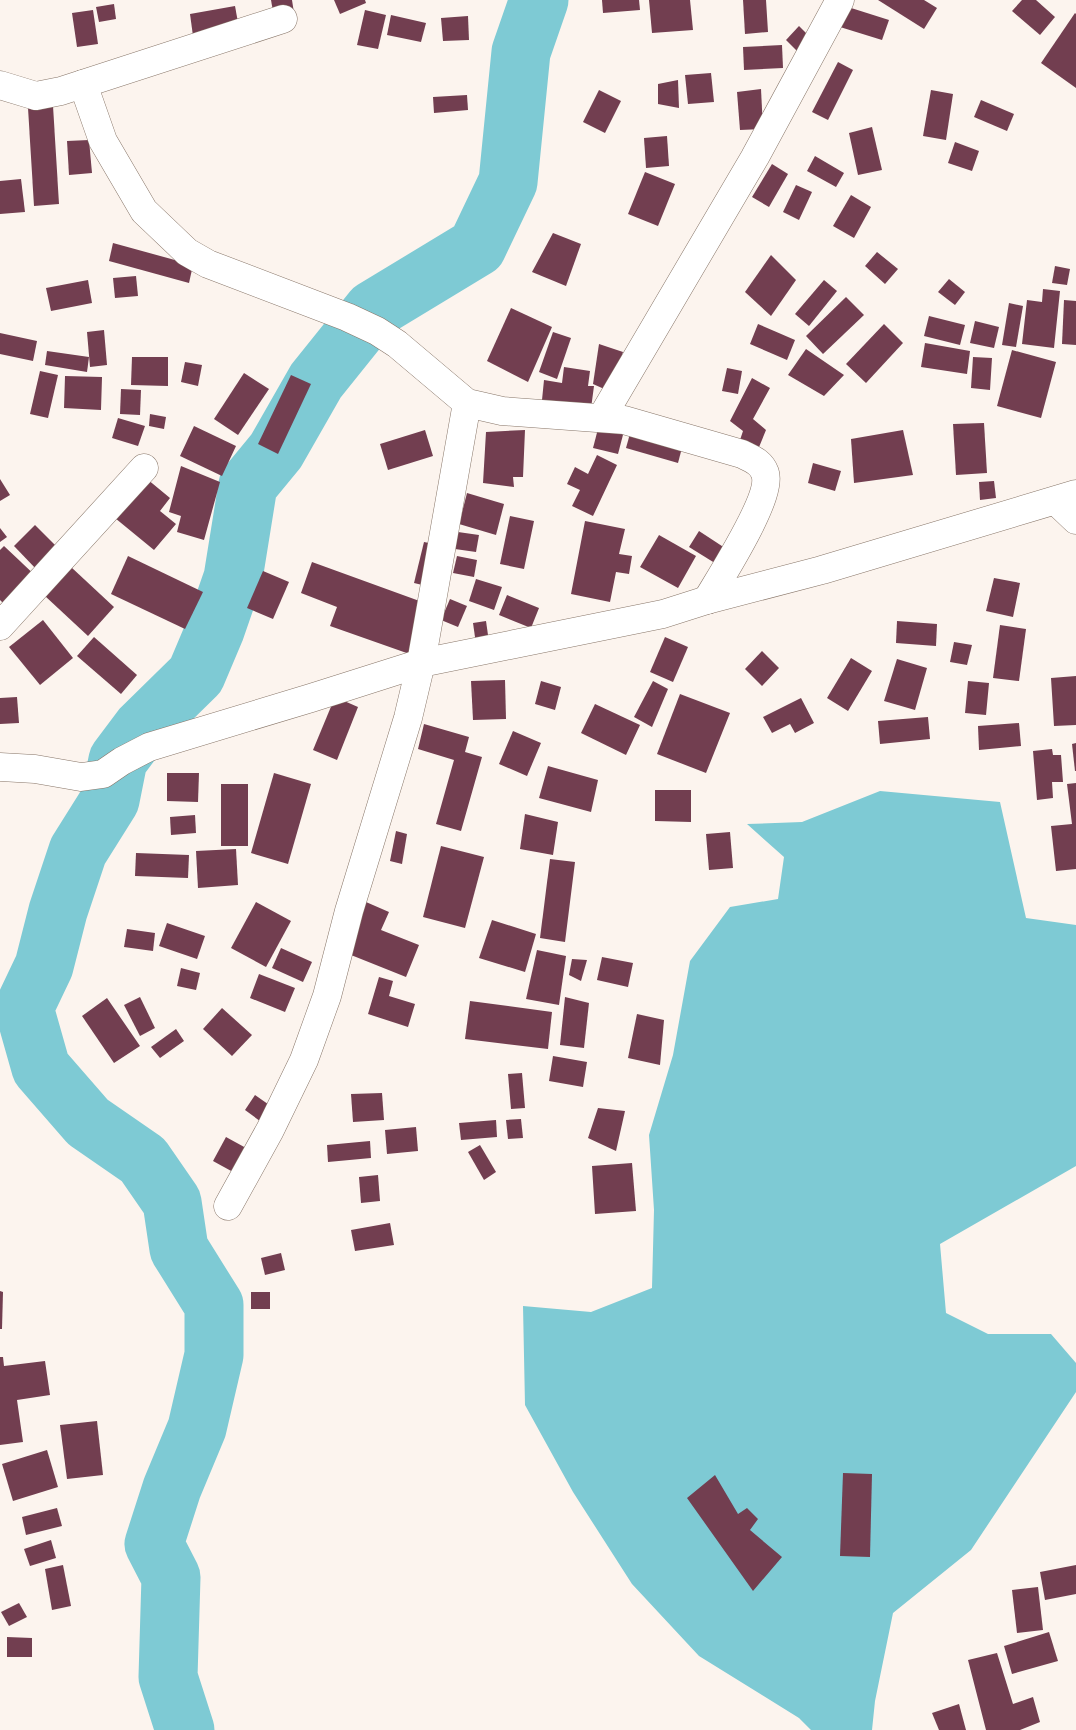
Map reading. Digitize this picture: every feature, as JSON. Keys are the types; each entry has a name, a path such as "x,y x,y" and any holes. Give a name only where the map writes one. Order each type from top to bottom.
{"street":[{"path":"602,417 755,157 840,0"},
{"path":"0,85 36,96 61,91 283,18"},
{"path":"83,84 103,140 144,211 187,252 208,264 348,317 377,331 397,344 467,403 502,411 624,420 742,454 756,461 765,474 765,491 759,507 707,600"},
{"path":"228,1206 270,1130 304,1060 327,996 349,911 408,718 421,662 467,403"},
{"path":"0,626 144,468"},
{"path":"0,767 35,769 81,777 103,774 122,761 149,747 311,698 421,662 663,614 707,600 822,570 1066,497 1076,520"}],"water":[{"path":"880,791 1000,802 1026,918 1076,925 1076,1166 940,1244 946,1313 988,1334 1051,1334 1076,1363 1076,1392 971,1550 893,1613 875,1701 872,1730 811,1730 799,1718 699,1656 632,1584 573,1492 525,1405 523,1306 591,1312 652,1288 654,1210 649,1135 673,1055 690,961 730,907 778,899 784,857 747,824 802,822"}],"building":[{"path":"271,0 292,0 294,13 274,17"},
{"path":"334,0 365,0 366,3 340,14"},
{"path":"602,0 639,0 640,10 603,13"},
{"path":"649,0 690,0 693,30 652,33"},
{"path":"743,0 766,0 768,32 745,34"},
{"path":"878,0 924,0 937,8 924,29"},
{"path":"1022,0 1036,0 1055,17 1040,35 1012,11"},
{"path":"114,4 116,19 99,22 96,7"},
{"path":"235,6 239,28 193,36 190,14"},
{"path":"848,7 889,20 882,40 840,27"},
{"path":"93,10 98,44 77,47 72,13"},
{"path":"365,10 386,15 378,49 357,45"},
{"path":"1076,14 1076,88 1041,63"},
{"path":"391,15 426,23 421,42 387,35"},
{"path":"468,16 469,40 443,41 441,18"},
{"path":"799,26 815,42 802,56 786,40"},
{"path":"782,45 783,68 744,70 743,47"},
{"path":"838,62 853,70 828,120 812,112"},
{"path":"711,73 714,102 688,104 685,75"},
{"path":"678,80 679,108 658,104 658,84"},
{"path":"761,89 763,129 740,130 737,92"},
{"path":"599,90 621,101 605,133 583,122"},
{"path":"931,90 953,94 946,140 923,136"},
{"path":"467,95 468,110 434,113 433,97"},
{"path":"981,100 1014,114 1007,131 974,117"},
{"path":"53,106 59,204 34,206 28,108"},
{"path":"872,127 882,170 858,175 849,133"},
{"path":"667,136 669,166 646,168 644,138"},
{"path":"89,140 92,173 69,175 67,141"},
{"path":"955,142 979,151 972,171 948,163"},
{"path":"815,156 844,173 836,187 807,171"},
{"path":"772,164 788,174 769,207 752,197"},
{"path":"645,172 675,184 658,226 628,214"},
{"path":"21,179 25,212 0,214 0,181"},
{"path":"796,185 812,192 799,220 783,212"},
{"path":"851,195 871,207 854,238 833,226"},
{"path":"553,233 581,244 566,286 532,272"},
{"path":"113,243 193,265 189,283 109,261"},
{"path":"877,252 898,269 885,284 865,266"},
{"path":"771,255 796,280 771,316 745,292"},
{"path":"1055,266 1070,269 1067,285 1052,283"},
{"path":"136,276 138,296 115,298 113,278"},
{"path":"949,279 965,292 955,305 938,292"},
{"path":"88,280 92,303 51,311 46,288"},
{"path":"824,280 837,291 809,326 795,314"},
{"path":"1043,289 1060,291 1054,348 1022,344 1027,300 1042,302"},
{"path":"846,297 864,315 823,354 806,336"},
{"path":"1064,300 1076,301 1076,345 1062,344"},
{"path":"1009,303 1023,306 1016,347 1002,345"},
{"path":"511,308 552,327 528,382 487,361"},
{"path":"929,316 965,325 960,345 924,336"},
{"path":"975,321 999,327 994,348 970,343"},
{"path":"758,324 795,340 787,360 750,344"},
{"path":"884,324 903,343 866,383 846,364"},
{"path":"104,330 107,365 90,367 87,332"},
{"path":"553,332 571,338 557,379 539,372"},
{"path":"0,333 37,341 33,361 0,354"},
{"path":"925,343 970,351 967,374 921,367"},
{"path":"599,344 623,352 611,392 593,384"},
{"path":"806,349 844,375 824,396 788,375"},
{"path":"1012,350 1056,362 1041,418 997,406"},
{"path":"47,351 89,357 87,372 45,365"},
{"path":"132,357 168,357 168,386 131,385"},
{"path":"973,357 992,358 990,390 971,388"},
{"path":"185,362 202,365 198,386 181,382"},
{"path":"564,367 590,371 588,386 594,386 590,416 541,410 544,380 562,383"},
{"path":"727,368 742,371 738,394 722,391"},
{"path":"40,371 58,375 48,418 30,414"},
{"path":"244,373 269,389 238,435 214,419"},
{"path":"291,375 311,384 278,454 258,444"},
{"path":"65,376 102,377 101,410 64,408"},
{"path":"752,378 770,388 753,419 766,430 757,452 739,443 743,431 730,421"},
{"path":"121,389 141,390 140,415 120,414"},
{"path":"150,414 166,417 164,429 149,426"},
{"path":"118,418 145,426 138,446 112,438"},
{"path":"984,423 987,473 956,475 953,424"},
{"path":"599,425 624,431 618,454 593,448"},
{"path":"194,426 236,446 222,476 180,456"},
{"path":"425,430 433,456 388,470 380,444"},
{"path":"525,430 523,477 513,477 514,487 483,483 486,432"},
{"path":"631,430 683,444 678,463 626,448"},
{"path":"903,430 913,475 854,483 851,439"},
{"path":"597,455 617,465 593,516 572,506 580,490 567,484 575,467 588,474"},
{"path":"813,463 841,471 835,491 808,483"},
{"path":"181,466 220,482 204,540 177,532 181,516 169,512"},
{"path":"0,479 10,495 0,501"},
{"path":"147,479 170,498 160,511 176,524 154,550 115,518"},
{"path":"994,481 996,498 980,500 979,482"},
{"path":"467,493 504,504 496,535 459,524"},
{"path":"510,516 534,521 524,569 500,564"},
{"path":"585,521 625,529 619,554 632,556 629,574 616,572 610,602 571,594"},
{"path":"35,525 59,549 38,571 14,546"},
{"path":"0,528 7,537 0,542"},
{"path":"699,531 728,550 718,565 689,547"},
{"path":"458,532 479,535 476,552 455,549"},
{"path":"659,535 696,556 678,588 640,567"},
{"path":"424,542 449,547 439,589 414,583"},
{"path":"4,546 39,579 10,610 0,600 0,550"},
{"path":"128,556 203,592 185,629 111,594"},
{"path":"457,556 477,560 474,577 453,573"},
{"path":"312,562 436,607 418,657 330,626 337,607 301,593"},
{"path":"71,567 114,607 88,636 45,596"},
{"path":"263,571 289,582 273,619 247,608"},
{"path":"994,578 1020,583 1013,617 986,611"},
{"path":"476,579 502,587 494,610 469,601"},
{"path":"507,595 539,608 531,628 499,615"},
{"path":"450,599 467,606 458,627 441,620"},
{"path":"43,620 73,658 40,685 9,647"},
{"path":"486,621 489,642 476,644 473,623"},
{"path":"897,621 937,624 936,646 896,643"},
{"path":"1000,625 1026,629 1019,681 993,678"},
{"path":"94,637 137,675 121,694 77,656"},
{"path":"665,637 688,647 673,682 650,672"},
{"path":"954,642 972,645 967,665 950,662"},
{"path":"762,651 779,668 762,686 745,669"},
{"path":"851,658 872,671 848,711 827,698"},
{"path":"897,659 927,668 915,710 884,701"},
{"path":"1076,676 1076,725 1054,726 1051,678"},
{"path":"505,680 506,719 473,720 471,681"},
{"path":"541,681 561,687 555,710 535,704"},
{"path":"653,681 668,689 652,727 634,717"},
{"path":"968,681 989,683 986,715 965,713"},
{"path":"680,694 730,713 706,773 657,754"},
{"path":"17,697 19,723 0,724 0,698"},
{"path":"335,697 358,707 337,760 313,750"},
{"path":"801,698 814,723 795,733 790,724 772,733 763,717"},
{"path":"595,704 640,725 626,755 581,733"},
{"path":"928,717 930,739 880,744 878,721"},
{"path":"1019,723 1021,746 979,750 978,726"},
{"path":"424,724 469,737 465,752 482,757 461,831 436,824 454,760 418,749"},
{"path":"513,731 541,743 527,776 499,764"},
{"path":"1076,743 1076,771 1075,771 1072,744"},
{"path":"1052,749 1053,755 1061,755 1063,782 1052,782 1053,798 1037,800 1033,751"},
{"path":"548,766 598,780 591,812 539,798"},
{"path":"167,773 199,773 198,802 167,801"},
{"path":"274,773 311,784 288,864 251,853"},
{"path":"1076,783 1076,869 1056,871 1051,826 1072,824 1067,784"},
{"path":"221,784 248,784 248,846 221,846"},
{"path":"655,790 691,790 691,822 655,821"},
{"path":"525,814 558,822 553,855 520,849"},
{"path":"195,815 196,833 171,835 170,817"},
{"path":"396,831 407,834 402,864 390,861"},
{"path":"730,832 733,868 709,870 706,834"},
{"path":"441,846 484,857 465,928 423,917"},
{"path":"236,849 238,885 198,888 196,851"},
{"path":"136,853 189,855 188,878 135,876"},
{"path":"550,859 575,862 565,942 540,938"},
{"path":"256,902 291,921 266,967 231,948"},
{"path":"366,902 389,912 381,930 419,945 406,977 346,953"},
{"path":"492,920 536,934 525,972 479,958"},
{"path":"167,923 205,936 197,959 159,946"},
{"path":"127,929 155,933 153,951 124,947"},
{"path":"281,948 312,962 303,982 272,968"},
{"path":"537,950 566,956 559,1005 526,999"},
{"path":"602,957 633,963 628,987 597,980"},
{"path":"572,959 587,960 581,981 569,975"},
{"path":"181,968 200,973 196,990 177,986"},
{"path":"259,974 295,988 285,1012 250,998"},
{"path":"379,977 393,981 389,996 415,1004 408,1027 368,1014"},
{"path":"140,997 155,1028 140,1036 124,1005"},
{"path":"565,997 589,1003 584,1048 560,1045"},
{"path":"107,998 140,1046 114,1063 82,1016"},
{"path":"470,1001 552,1012 548,1049 465,1039"},
{"path":"222,1008 252,1035 232,1056 203,1029"},
{"path":"637,1014 664,1020 660,1065 628,1058"},
{"path":"176,1029 184,1041 160,1058 151,1047"},
{"path":"553,1056 587,1062 583,1087 549,1081"},
{"path":"522,1073 525,1108 511,1109 508,1074"},
{"path":"382,1093 384,1120 353,1122 351,1094"},
{"path":"255,1095 275,1109 264,1124 245,1110"},
{"path":"598,1108 625,1111 616,1151 588,1138"},
{"path":"521,1119 523,1138 508,1139 506,1120"},
{"path":"496,1120 497,1137 461,1140 459,1123"},
{"path":"416,1127 418,1151 387,1154 385,1130"},
{"path":"226,1137 246,1148 233,1172 213,1161"},
{"path":"370,1141 371,1158 328,1162 327,1145"},
{"path":"480,1145 496,1172 484,1180 468,1152"},
{"path":"632,1163 636,1211 595,1214 592,1166"},
{"path":"378,1175 380,1201 361,1203 359,1177"},
{"path":"390,1223 394,1245 355,1251 351,1230"},
{"path":"281,1253 285,1270 265,1275 261,1258"},
{"path":"0,1291 3,1292 2,1329 0,1329"},
{"path":"251,1292 270,1292 270,1309 251,1309"},
{"path":"0,1357 3,1357 4,1366 45,1361 50,1395 17,1400 23,1442 0,1445"},
{"path":"97,1421 103,1475 67,1479 60,1425"},
{"path":"47,1450 58,1487 13,1501 2,1464"},
{"path":"843,1473 872,1474 870,1557 840,1556"},
{"path":"715,1475 738,1514 747,1508 758,1519 750,1530 782,1557 753,1591 687,1498"},
{"path":"57,1508 62,1526 26,1535 22,1517"},
{"path":"51,1540 56,1558 30,1566 24,1549"},
{"path":"63,1565 71,1606 52,1610 45,1569"},
{"path":"1076,1565 1076,1594 1045,1600 1040,1572"},
{"path":"1038,1587 1043,1630 1017,1633 1012,1590"},
{"path":"19,1603 27,1617 9,1626 1,1612"},
{"path":"1049,1632 1058,1661 1012,1674 1004,1646"},
{"path":"7,1637 32,1638 32,1657 7,1657"},
{"path":"997,1653 1013,1704 1033,1697 1040,1722 1020,1730 986,1730 968,1660"},
{"path":"959,1704 966,1730 939,1730 932,1713"}],"waterway":[{"path":"185,1730 168,1677 171,1577 154,1544 172,1488 197,1428 214,1355 214,1305 179,1249 172,1202 143,1160 88,1122 41,1068 24,1008 44,966 58,911 78,851 110,800 118,760 142,728 196,675 215,630 233,578 248,485 276,451 316,381 373,310 477,247 508,182 521,52 539,0"}]}
